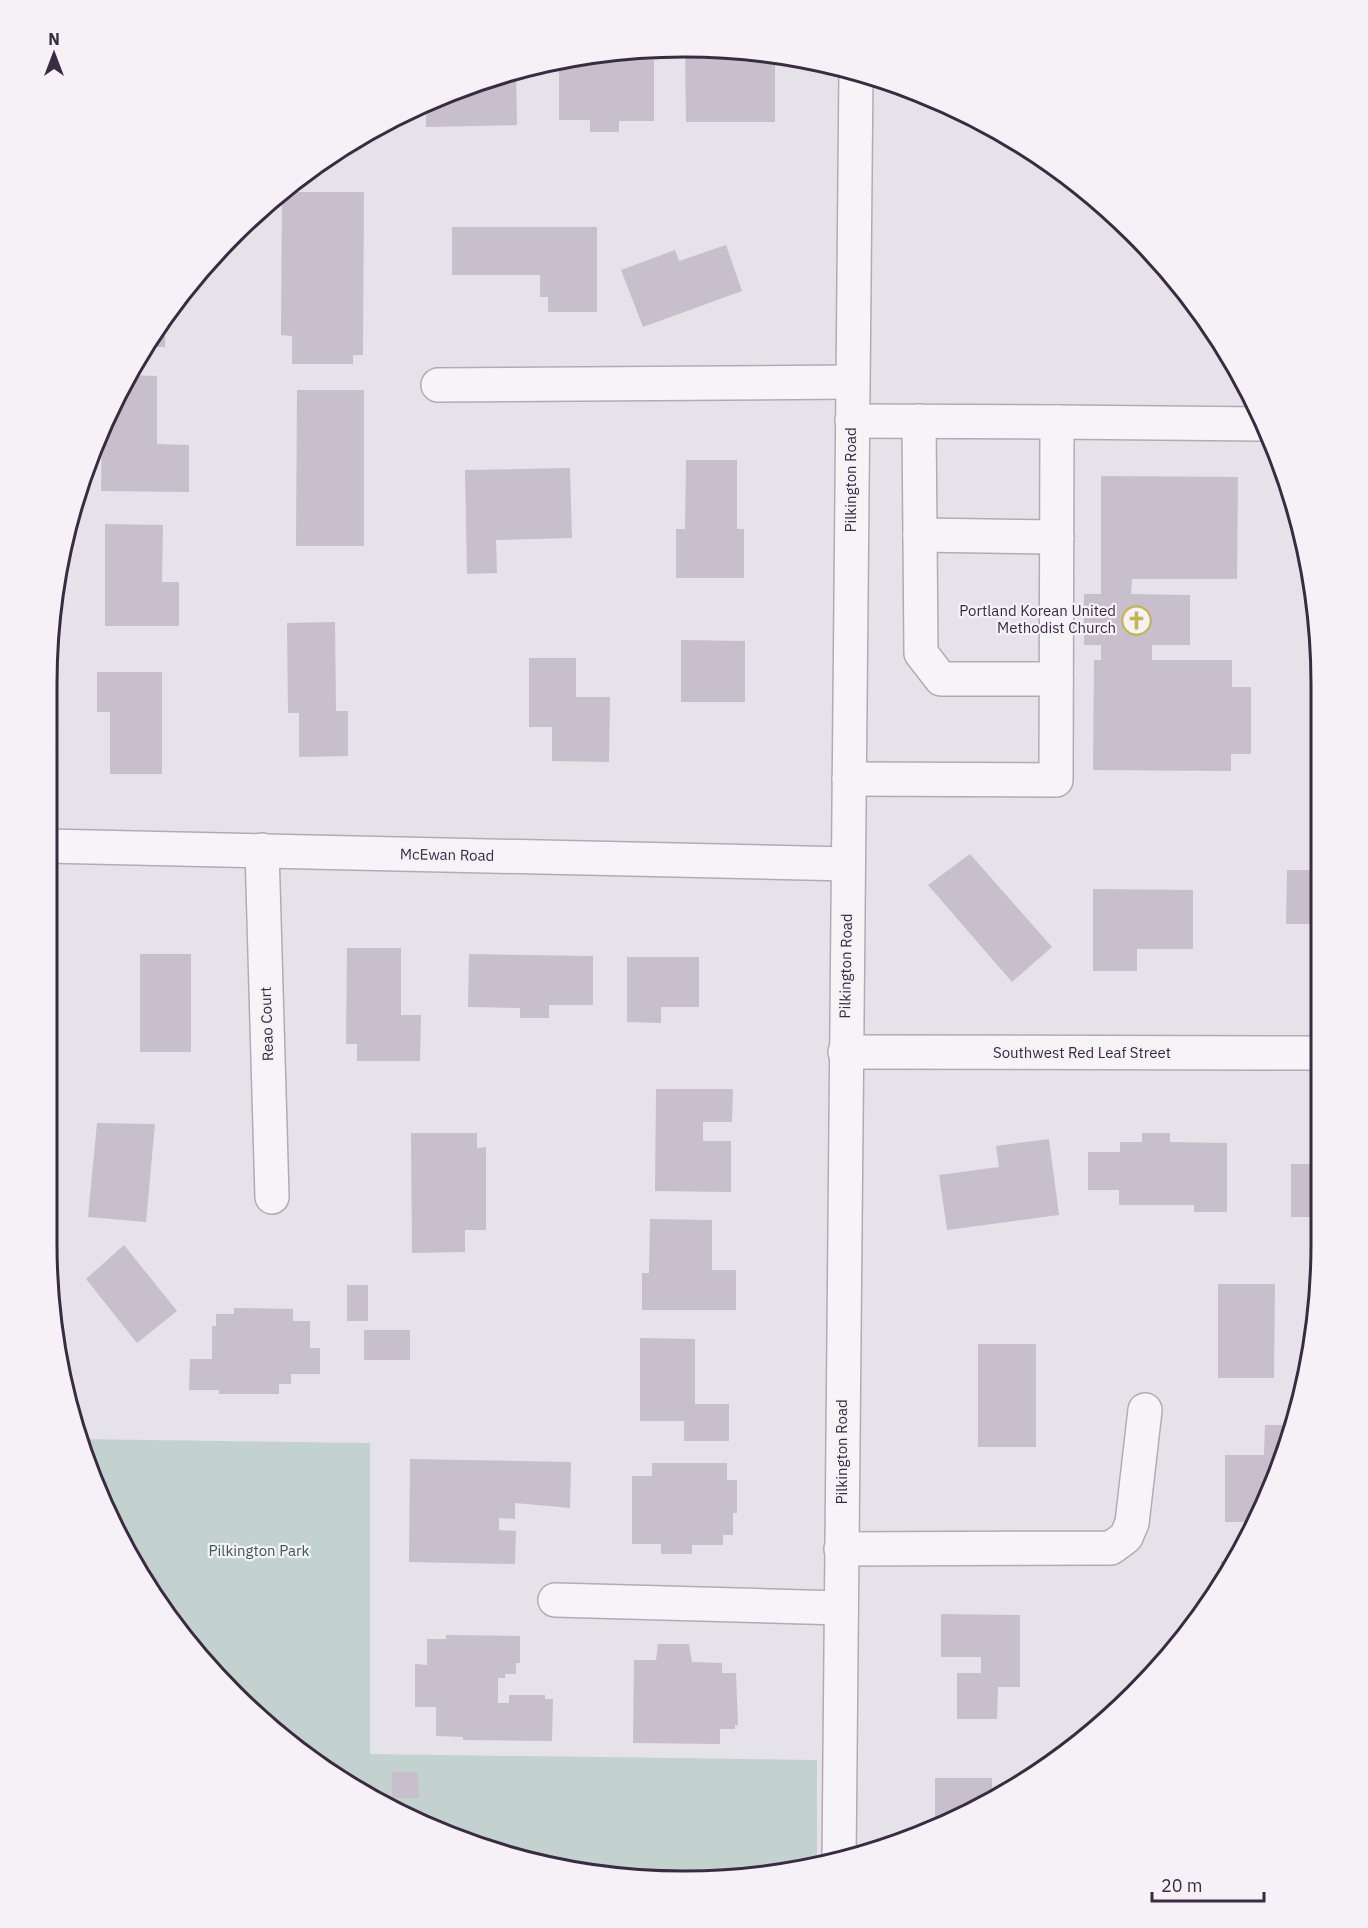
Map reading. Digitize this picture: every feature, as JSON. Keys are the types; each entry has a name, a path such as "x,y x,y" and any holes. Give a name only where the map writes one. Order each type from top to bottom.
{"street":[{"name":"Pilkington Road","path":"839,1852 856,81"},
{"path":"438,385 852,382"},
{"path":"852,421 1254,424"},
{"path":"919,421 921,653 941,679 1056,679"},
{"path":"849,779 1056,780 1058,422"},
{"path":"920,536 1057,537"},
{"name":"McEwan Road","path":"57,846 848,864"},
{"name":"Reao Court","path":"262,850 272,1197"},
{"name":"Southwest Red Leaf Street","path":"845,1052 1311,1053"},
{"path":"841,1549 1111,1548 1126,1537 1132,1523 1144,1410"},
{"path":"555,1600 841,1608"}],"green space":[{"name":"Pilkington Park","path":"88,1439 370,1443 370,1754 817,1760 817,1857 766,1866 684,1871 602,1866 522,1850 444,1823 370,1787 302,1741 241,1687 213,1657 187,1626 141,1558 105,1484"}],"building":[{"path":"685,57 725,58 775,64 775,122 686,122"},
{"path":"654,60 654,121 619,121 619,132 590,132 590,120 559,120 559,70 602,62"},
{"path":"516,80 517,125 426,127 426,113 482,90"},
{"path":"296,192 364,192 363,355 353,355 353,364 292,364 292,336 281,335 282,204"},
{"path":"452,227 597,227 597,312 548,312 548,297 540,297 540,275 452,275"},
{"path":"726,245 742,291 643,327 621,270 675,250 679,261"},
{"path":"165,333 165,347 156,347"},
{"path":"138,375 157,376 157,444 189,445 189,492 101,491 102,453 122,407"},
{"path":"297,390 364,390 364,546 296,546"},
{"path":"686,460 737,460 737,529 744,529 744,578 676,578 676,529 685,529"},
{"path":"570,468 572,538 496,540 497,573 467,574 465,470"},
{"name":"Portland Korean United Methodist Church","path":"1101,476 1238,477 1237,579 1132,579 1131,594 1190,595 1190,645 1152,645 1152,660 1232,660 1232,687 1251,687 1251,754 1231,754 1231,771 1093,770 1094,660 1101,660 1101,645 1084,645 1084,594 1101,594"},
{"path":"105,524 163,525 162,582 179,582 179,626 105,626"},
{"path":"335,622 336,711 348,711 348,756 299,757 299,713 288,713 287,623"},
{"path":"681,640 745,641 745,702 681,702"},
{"path":"529,658 576,658 576,697 610,697 609,762 552,761 552,727 529,727"},
{"path":"97,672 162,672 162,774 110,774 110,712 97,712"},
{"path":"970,854 1052,947 1012,982 928,885"},
{"path":"1287,870 1311,870 1311,924 1286,924"},
{"path":"1093,889 1193,890 1193,949 1137,949 1137,971 1093,971"},
{"path":"347,948 401,948 401,1015 421,1015 420,1061 357,1061 357,1044 346,1044"},
{"path":"140,954 191,954 191,1052 140,1052"},
{"path":"469,954 593,956 593,1005 549,1005 549,1018 520,1018 520,1008 468,1007"},
{"path":"627,957 699,957 699,1007 661,1007 661,1023 627,1022"},
{"path":"656,1089 733,1089 732,1122 703,1122 703,1141 731,1141 731,1192 655,1191"},
{"path":"97,1123 155,1124 146,1222 88,1217"},
{"path":"411,1133 477,1133 477,1148 486,1147 486,1230 465,1230 465,1252 412,1253"},
{"path":"1142,1133 1170,1133 1170,1142 1227,1143 1227,1212 1194,1212 1194,1205 1119,1205 1119,1190 1088,1190 1088,1152 1120,1152 1120,1142 1142,1142"},
{"path":"1049,1139 1059,1215 947,1230 939,1175 999,1167 996,1146"},
{"path":"1291,1164 1311,1164 1311,1217 1291,1217"},
{"path":"650,1219 712,1220 712,1270 736,1270 736,1310 642,1310 642,1273 649,1273"},
{"path":"124,1245 177,1311 137,1343 86,1279"},
{"path":"1218,1284 1275,1284 1274,1378 1218,1378"},
{"path":"347,1285 368,1285 368,1321 347,1321"},
{"path":"234,1308 293,1309 293,1321 310,1321 310,1348 320,1348 320,1374 291,1374 291,1384 279,1384 279,1394 219,1394 219,1390 189,1390 190,1359 212,1359 212,1326 216,1326 216,1314 234,1314"},
{"path":"364,1330 410,1330 410,1360 364,1360"},
{"path":"640,1338 695,1339 695,1404 729,1404 729,1441 684,1441 684,1421 640,1421"},
{"path":"978,1344 1036,1344 1036,1447 978,1447"},
{"path":"1265,1425 1284,1425 1263,1484 1245,1522 1225,1522 1225,1455 1264,1455"},
{"path":"410,1459 571,1462 570,1508 515,1503 515,1519 499,1518 499,1530 516,1531 515,1564 409,1562"},
{"path":"652,1463 727,1463 727,1480 737,1480 737,1513 733,1513 733,1535 723,1535 723,1545 692,1545 692,1554 661,1554 661,1544 632,1544 632,1476 652,1476"},
{"path":"941,1614 1020,1615 1020,1687 998,1687 997,1719 957,1719 957,1673 981,1673 981,1657 941,1657"},
{"path":"446,1635 520,1636 520,1663 516,1663 516,1674 505,1674 505,1678 498,1678 498,1703 509,1703 509,1695 545,1695 545,1699 553,1699 552,1741 463,1740 463,1737 436,1736 436,1707 415,1707 415,1664 427,1665 427,1639 446,1639"},
{"path":"658,1644 689,1644 692,1662 722,1663 722,1673 736,1673 738,1725 735,1725 735,1729 720,1729 720,1744 633,1743 634,1660 656,1660"},
{"path":"392,1772 418,1772 419,1798 392,1798"},
{"path":"935,1778 992,1778 992,1790 935,1818"}],"place":[{"name":"Portland Korean United Methodist Church","path":"1137,620"}]}
